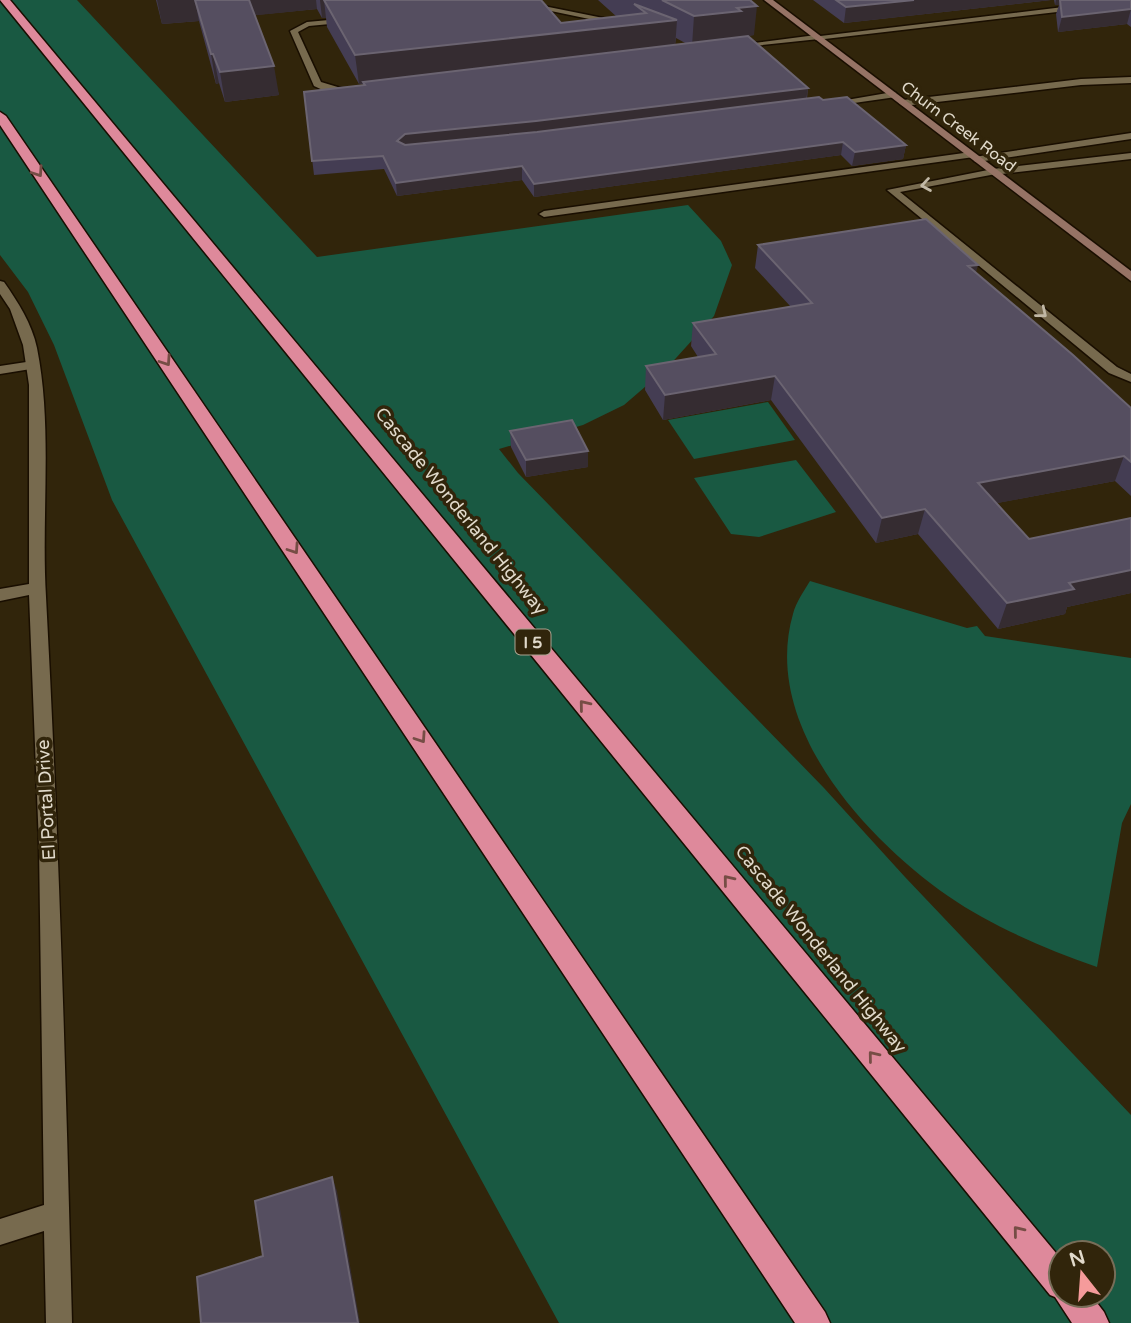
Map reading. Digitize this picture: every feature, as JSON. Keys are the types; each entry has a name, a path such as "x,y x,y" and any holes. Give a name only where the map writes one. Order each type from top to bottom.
{"highway":[{"name":"Cascade Wonderland Highway","path":"5,0 1047,1267"},
{"path":"0,116 814,1323"},
{"path":"1082,1309 1093,1323"}],"main road":[{"name":"Churn Creek Road","path":"768,0 1131,277"}],"street":[{"path":"816,37 1090,6"},
{"path":"993,172 1131,156"},
{"name":"El Portal Drive","path":"0,285 16,309 30,345 36,385 37,588 49,845 59,1323"},
{"path":"0,595 37,588"},
{"path":"0,1232 57,1214"}],"lane":[{"path":"523,3 631,26"},
{"path":"361,19 307,24 294,31 317,84 327,89 363,89"},
{"path":"728,47 816,37"},
{"path":"903,103 1080,82 1131,80"},
{"path":"824,104 893,95"},
{"path":"544,214 1131,136"},
{"path":"993,172 892,190 1113,370 1131,378"},
{"path":"0,370 33,365"}],"green space":[{"path":"0,0 77,0 317,257 688,205 721,241 732,265 714,316 667,368 624,405 583,425 499,449 518,473 824,788 1131,1115 1131,1323 559,1323 112,500 54,345 28,292 0,255"},
{"path":"768,402 795,440 694,459 668,420"},
{"path":"796,460 836,512 759,537 731,534 694,478"},
{"path":"810,581 967,628 977,626 985,636 1131,658 1131,804 1122,823 1097,967 1020,936 983,918 948,896 884,843 854,811 827,775 806,737 792,697 787,656 794,610"}],"building":[{"path":"195,0 249,0 274,66 220,72 211,54"},
{"path":"324,0 541,0 561,23 646,13 634,4 677,20 355,55"},
{"path":"662,0 750,0 757,6 737,8 741,11 694,16"},
{"path":"836,0 914,0 846,7"},
{"path":"1060,0 1131,0 1131,9 1062,17"},
{"path":"748,36 808,88 405,134 397,141 405,145 537,132 819,97 823,100 847,97 906,145 855,152 843,142 534,184 522,166 396,183 383,156 312,161 304,92 365,85 363,82"},
{"path":"926,219 978,265 968,266 1131,408 1131,462 1124,456 978,483 1029,539 1131,518 1131,570 1069,583 1074,589 1007,603 925,509 882,518 775,376 665,395 646,366 716,354 693,323 812,303 758,245"},
{"path":"572,420 588,451 526,460 510,431"},
{"path":"332,1177 358,1323 201,1323 197,1277 263,1256 255,1201"}]}
